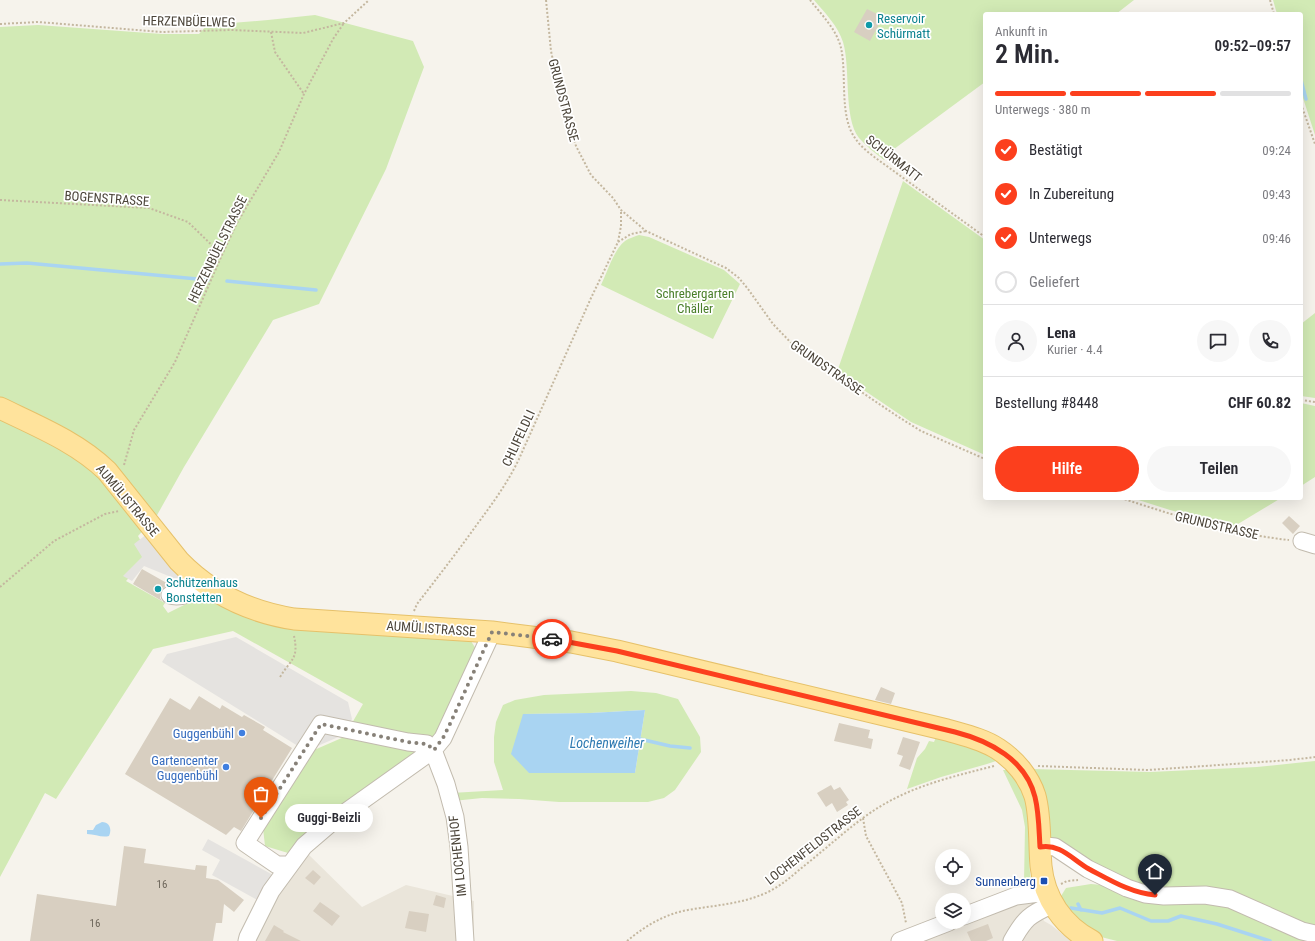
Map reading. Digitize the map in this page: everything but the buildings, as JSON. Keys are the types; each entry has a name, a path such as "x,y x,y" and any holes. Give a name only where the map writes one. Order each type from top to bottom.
{"main road":[{"name":"AUMÜLISTRASSE","path":"0,408 81,449 99,464 179,561 190,572 207,585 246,607 269,614 290,618 492,632 571,642 617,651 964,734 983,741 999,749 1016,764 1029,782 1035,797 1038,815 1041,868 1050,898 1063,920 1070,927 1092,941"}],"street":[{"path":"170,595 176,597 196,591 207,585"},
{"path":"247,941 271,891 304,846 332,822 434,750 443,738 450,724 492,632"},
{"path":"290,865 277,865 245,843 321,724 347,728 408,742 427,744 434,750"},
{"name":"IM LOCHENHOF","path":"434,750 446,784 455,817 459,847 455,905 465,941"},
{"path":"1040,847 1055,847 1088,869 1127,888 1145,894 1164,896 1205,895 1230,899 1302,931 1315,934"},
{"path":"971,913 1016,896 1050,898"},
{"path":"1012,941 1022,924 1050,898"},
{"path":"902,935 935,926"}],"path":[{"name":"HERZENBÜELWEG","path":"0,24 38,22 162,32 231,30 303,33 344,23 369,0"},
{"name":"GRUNDSTRASSE","path":"546,0 551,51 562,103 574,140 582,160 591,175 613,198 621,210 646,231 726,268 739,278 773,324 797,349 827,370 922,431 983,458"},
{"name":"SCHÜRMATT","path":"810,0 837,36 841,48 847,116 849,127 854,138 877,159 983,235"},
{"path":"1270,0 1273,12"},
{"name":"HERZENBÜELSTRASSE","path":"120,488 125,461 134,430 174,362 237,223 279,152 304,94 333,39 344,23"},
{"path":"271,32 274,52 304,94"},
{"path":"1303,110 1315,144"},
{"name":"BOGENSTRASSE","path":"0,200 150,208 188,222 222,255"},
{"path":"618,242 621,226 621,210"},
{"path":"618,242 631,234 646,231"},
{"name":"CHLIFELDLI","path":"411,626 417,604 452,559 512,474 618,242"},
{"path":"1303,400 1315,402"},
{"name":"GRUNDSTRASSE","path":"1127,500 1175,516 1213,526 1270,538 1309,543"},
{"path":"0,587 54,541 105,514 137,509"},
{"path":"280,677 296,654 296,646 290,618"},
{"name":"LOCHENFELDSTRASSE","path":"627,941 654,921 672,914 687,910 746,901 771,891 863,818 896,797 931,782 994,766 1016,764 1029,766 1148,770 1315,757"},
{"path":"863,818 866,836 902,904 906,923 902,935"}],"shaded area":[{"path":"147,534 181,576 176,579 144,566 132,581 123,576 142,557 134,544"},
{"path":"236,637 348,702 352,719 343,735 306,751 162,662 167,654"},
{"path":"208,839 273,875 259,901 212,875 220,860 202,850"},
{"path":"307,853 362,907 406,885 474,901 474,941 250,941 278,889"},
{"path":"1033,900 1044,921 1071,941 909,941 939,929 971,929 971,917"}],"green space":[{"path":"814,0 1134,0 1119,12 983,12 983,83 890,152 884,160 859,138 854,129 849,106 847,65 843,42 835,25"},
{"path":"1273,0 1315,0 1315,135 1303,98 1303,12 1276,12"},
{"path":"315,15 413,41 424,67 386,169 319,304 273,320 184,467 156,517 138,536 149,556 126,581 165,603 163,606 168,613 204,595 469,638 476,649 439,732 413,755 288,853 265,846 263,828 305,754 344,737 363,704 233,631 153,649 56,799 45,793 0,877 0,27 38,25 162,34 199,34 207,25"},
{"path":"903,181 983,239 983,454 911,422 837,372"},
{"name":"Schrebergarten Chäller","path":"639,235 649,237 724,270 740,284 713,339 601,285 617,250 625,241"},
{"path":"1315,313 1315,398 1303,396 1303,322"},
{"path":"1303,403 1315,406 1315,477 1303,485"},
{"path":"1138,500 1278,500 1233,527"},
{"path":"631,691 656,693 678,699 700,737 701,752 675,790 664,798 648,802 559,802 482,798 453,801 451,793 503,790 494,762 494,737 496,722 503,705 515,700 544,695","holes":["645,710 635,773 529,773 523,714"]},
{"path":"936,737 968,745 996,757 996,761 941,777 907,789 917,758 925,749 929,741 934,742"},
{"path":"1315,761 1315,941 1117,941 1097,936 1066,909 1061,896 1066,888 1091,884 1113,886 1092,865 1047,834 1031,769 1150,772 1257,767"},
{"path":"1003,770 1011,770 1027,803 1030,824 1029,862 1033,889 1016,888 1024,882 1025,827 1022,810"}],"water":[{"name":"Lochenweiher","path":"645,710 635,773 529,773 511,754 523,714"},
{"path":"102,822 107,823 110,827 109,836 104,837 87,834 87,830 93,830 96,825"}],"waterway":[{"path":"1303,88 1306,99"},
{"path":"0,264 27,263 208,280"},
{"path":"227,281 316,290"},
{"path":"640,739 670,746 690,748"},
{"path":"1078,904 1081,910"},
{"path":"1071,908 1102,913 1120,908 1151,921 1168,921 1181,916 1217,924 1270,941"}],"way so far":[{"path":"261,818 321,724 347,728 408,742 427,744 434,750 443,738 450,724 492,632 552,639"}],"place":[{"name":"Reservoir Schürmatt","path":"869,25"},
{"name":"Schützenhaus Bonstetten","path":"158,589"},
{"name":"Guggenbühl","path":"242,733"},
{"name":"Gartencenter Guggenbühl","path":"226,767"},
{"name":"Guggi-Beizli","path":"261,818"},
{"name":"Sunnenberg","path":"1044,881"}],"route":[{"path":"552,639 617,651 964,734 983,741 999,749 1010,758 1022,770 1029,782 1037,805 1040,847 1055,847 1088,869 1127,888 1145,894 1155,895"}]}
